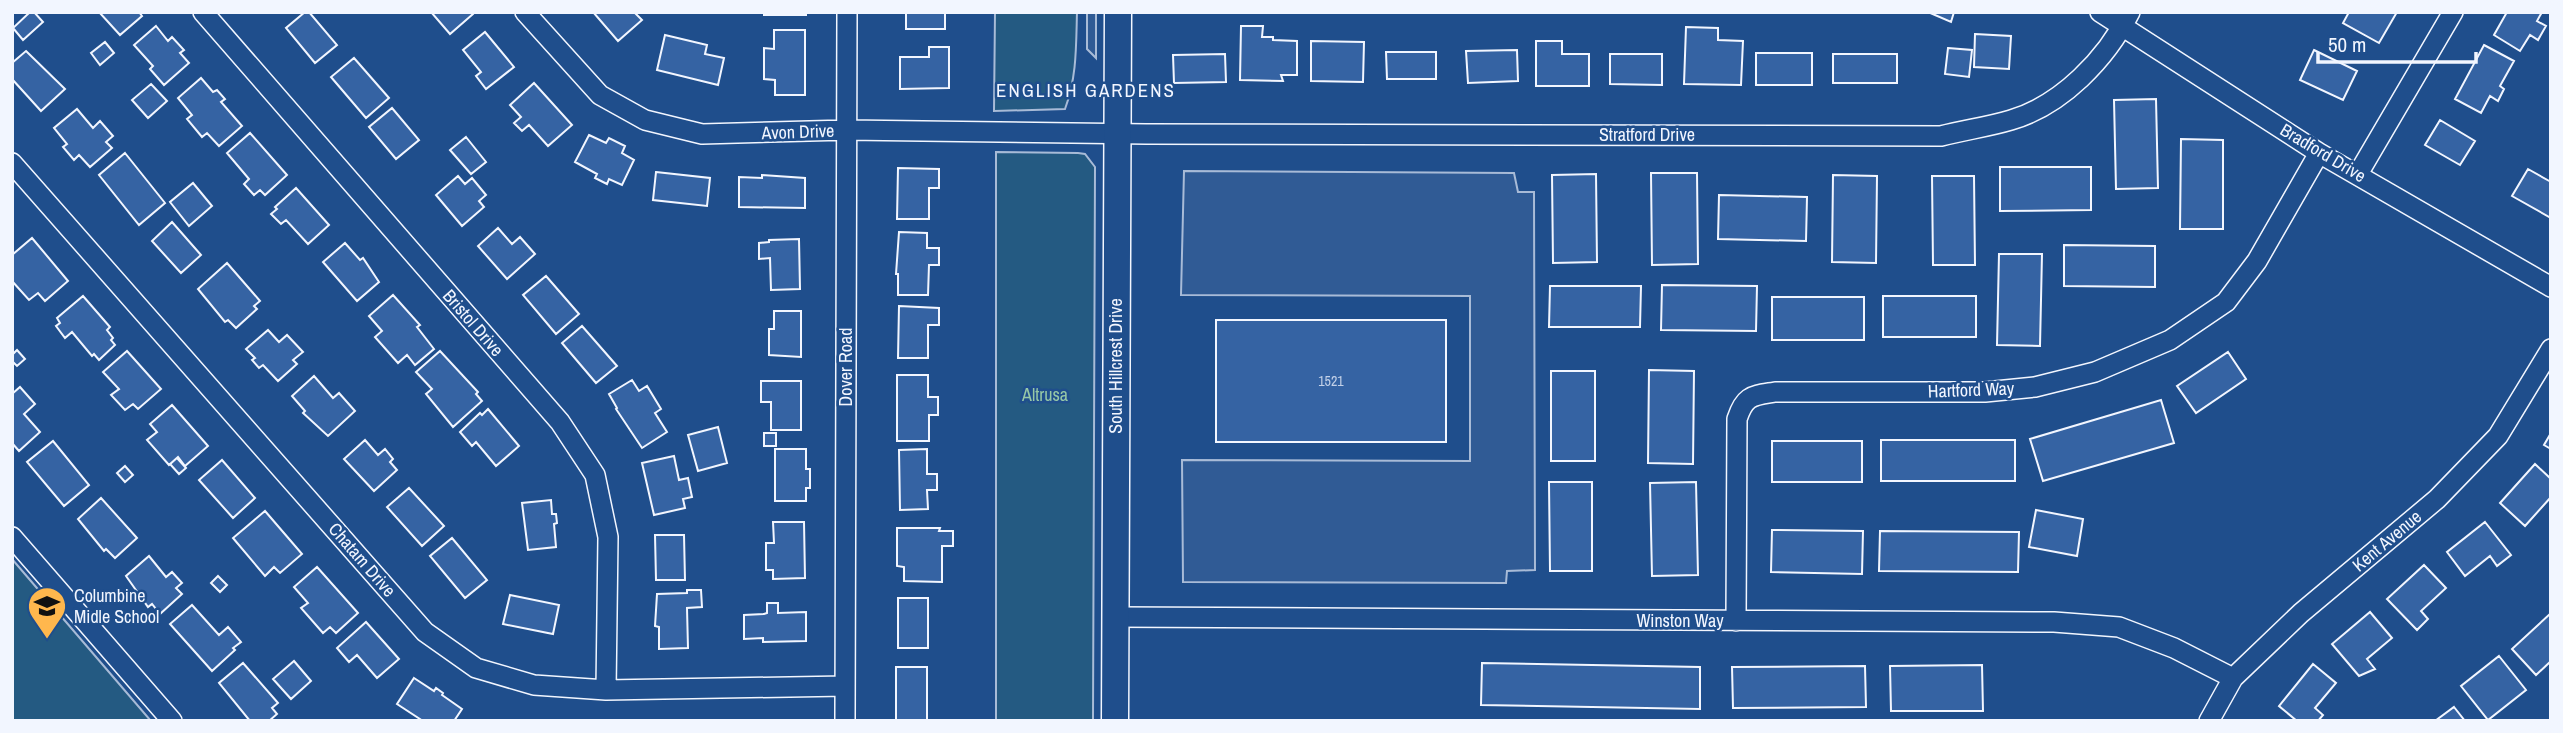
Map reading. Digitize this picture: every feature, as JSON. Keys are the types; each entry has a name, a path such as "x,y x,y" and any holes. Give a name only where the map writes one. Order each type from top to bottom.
{"street":[{"name":"Bristol Drive","path":"203,12 559,422 594,475 608,537 606,690"},
{"name":"Avon Drive","path":"525,12 600,95 645,120 702,134 847,130 1117,134"},
{"name":"Dover Road","path":"845,721 847,12"},
{"name":"South Hillcrest Drive","path":"1115,721 1118,12"},
{"name":"Bradford Drive","path":"2100,12 2127,19 2319,153 2551,287"},
{"path":"2358,174 2453,12"},
{"name":"Stratford Drive","path":"1117,134 1941,135 2013,119 2059,96 2089,71 2127,19"},
{"name":"Hartford Way","path":"1736,621 1737,428 1743,402 1754,396 1775,392 1984,392 2035,387 2095,372 2170,340 2225,302 2257,261 2319,153"},
{"name":"Chatam Drive","path":"12,163 425,632 476,668 534,685 606,690 845,685"},
{"name":"Kent Avenue","path":"2209,721 2233,678 2301,613 2437,499 2498,436 2551,349"},
{"path":"12,537 172,721"},
{"name":"Winston Way","path":"1116,617 2054,622 2119,627 2174,648 2233,678"}],"green space":[{"path":"995,12 1077,12 1074,73 1065,109 994,111"},
{"name":"Altrusa","path":"996,152 1085,154 1095,167 1093,721 996,721"},
{"name":"Columbine Midle School","path":"12,559 151,721 12,721"}],"shaded area":[{"path":"1087,12 1096,12 1096,58 1087,49"},
{"path":"1184,171 1514,173 1518,192 1534,192 1535,570 1507,571 1506,583 1183,582 1182,460 1470,461 1470,296 1181,295"}],"building":[{"path":"30,12 34,12 43,22 23,40 13,28"},
{"path":"99,12 139,12 142,16 120,35"},
{"path":"305,12 309,12 337,45 315,63 286,28"},
{"path":"431,12 472,12 473,14 450,34"},
{"path":"593,12 634,12 642,20 618,41"},
{"path":"764,12 806,12 806,15 764,15"},
{"path":"899,12 945,12 945,29 906,29 906,13"},
{"path":"1928,12 1954,12 1951,22"},
{"path":"2349,12 2397,12 2379,43 2343,23"},
{"path":"2507,12 2542,12 2537,21 2546,26 2538,40 2530,35 2520,51 2494,35"},
{"path":"156,26 168,41 172,37 184,50 180,53 189,63 164,85 150,69 153,66 134,45"},
{"path":"1241,26 1263,26 1262,37 1297,41 1297,75 1281,75 1283,81 1240,80"},
{"path":"1686,27 1718,28 1718,40 1743,41 1741,85 1684,84"},
{"path":"774,30 805,30 805,95 775,95 775,80 764,79 764,48 774,49"},
{"path":"485,32 514,67 486,89 476,76 481,72 463,50"},
{"path":"1975,34 2011,36 2009,69 1974,67"},
{"path":"665,35 707,45 705,54 724,58 718,85 657,70"},
{"path":"1311,41 1364,42 1363,82 1311,81"},
{"path":"1536,41 1562,41 1562,54 1589,54 1589,86 1536,86"},
{"path":"105,42 114,53 100,65 91,53"},
{"path":"2484,45 2514,61 2500,86 2504,89 2498,101 2490,96 2481,113 2455,99"},
{"path":"929,47 949,47 949,88 900,89 900,57 929,57"},
{"path":"1948,48 1972,50 1969,77 1945,74"},
{"path":"1517,50 1518,81 1468,83 1466,51"},
{"path":"2314,50 2357,71 2343,100 2300,80"},
{"path":"26,51 65,89 41,111 12,79 12,63"},
{"path":"1386,52 1436,52 1436,79 1387,79"},
{"path":"1756,53 1812,53 1812,85 1756,85"},
{"path":"1225,54 1226,82 1174,83 1173,55"},
{"path":"1610,54 1662,54 1662,85 1610,84"},
{"path":"1833,54 1897,54 1897,83 1833,83"},
{"path":"354,58 389,98 366,118 331,77"},
{"path":"201,78 213,92 217,90 225,99 221,102 242,126 219,146 207,133 202,137 187,119 192,115 178,98"},
{"path":"534,83 572,125 548,146 529,125 522,131 514,123 521,117 510,105"},
{"path":"151,84 167,101 148,118 132,100"},
{"path":"2156,99 2158,188 2116,189 2114,100"},
{"path":"392,108 419,140 396,159 369,127"},
{"path":"77,109 93,128 100,121 113,136 106,142 112,148 90,167 79,155 74,160 63,147 67,144 54,128"},
{"path":"2440,120 2475,141 2460,165 2425,145"},
{"path":"250,133 287,175 265,195 260,190 254,195 244,184 249,179 227,153"},
{"path":"589,135 606,143 609,138 625,146 622,153 634,160 622,185 609,179 607,184 595,178 597,174 575,162"},
{"path":"466,137 486,162 471,174 450,150"},
{"path":"2181,139 2223,140 2223,229 2180,229"},
{"path":"125,153 165,203 139,225 99,175"},
{"path":"2000,167 2091,167 2091,210 2000,211"},
{"path":"898,168 939,169 939,188 929,188 929,219 897,219"},
{"path":"2528,169 2551,182 2551,218 2512,196"},
{"path":"656,172 710,178 707,206 653,200"},
{"path":"1651,173 1697,173 1698,264 1652,265"},
{"path":"1596,174 1597,262 1553,263 1552,175"},
{"path":"762,175 805,178 805,208 739,207 739,177 762,178"},
{"path":"1833,175 1877,176 1876,263 1832,262"},
{"path":"458,176 465,184 472,178 486,195 479,201 484,207 462,226 436,195"},
{"path":"1932,176 1974,176 1975,265 1933,265"},
{"path":"193,183 212,206 189,226 170,202"},
{"path":"296,188 329,225 308,244 286,220 281,224 271,214"},
{"path":"1719,195 1807,197 1806,241 1718,239"},
{"path":"172,222 201,255 181,273 152,241"},
{"path":"498,228 512,244 520,237 535,254 507,279 478,246"},
{"path":"899,232 927,233 927,248 939,248 939,265 929,265 928,295 898,295 896,274"},
{"path":"32,238 68,281 45,301 38,293 29,300 12,281 12,255"},
{"path":"799,239 800,289 771,290 770,258 759,259 759,243"},
{"path":"345,243 360,260 363,258 379,282 357,301 323,262"},
{"path":"2064,245 2155,246 2155,287 2064,286"},
{"path":"1999,254 2042,254 2040,346 1997,345"},
{"path":"227,263 260,301 254,306 257,309 236,328 228,320 225,322 198,289"},
{"path":"546,276 579,314 556,334 523,295"},
{"path":"1662,285 1757,286 1756,331 1661,330"},
{"path":"1550,286 1641,286 1640,327 1549,327"},
{"path":"393,295 420,325 417,327 434,349 415,365 407,355 398,363 375,337 382,331 369,316"},
{"path":"83,296 110,327 107,330 115,345 99,360 94,354 92,356 72,332 65,338 56,326 60,323 57,318"},
{"path":"1883,296 1976,296 1976,337 1883,337"},
{"path":"1772,297 1864,297 1864,340 1772,340"},
{"path":"899,306 939,308 939,325 928,325 928,358 898,358"},
{"path":"774,311 801,311 801,357 769,355 769,329 774,329"},
{"path":"1216,320 1446,320 1446,442 1216,442"},
{"path":"582,326 617,366 596,383 562,343"},
{"path":"268,330 279,342 287,335 303,352 293,360 297,364 278,381 263,365 259,368 252,360 255,358 246,349"},
{"path":"17,350 25,359 17,366 12,361 12,355"},
{"path":"127,351 161,389 138,409 133,404 125,410 111,395 119,389 103,372"},
{"path":"440,351 478,392 476,394 482,401 453,427 426,394 432,389 416,372"},
{"path":"2228,352 2246,379 2196,413 2177,386"},
{"path":"1649,370 1694,371 1693,464 1648,463"},
{"path":"1551,371 1595,371 1595,461 1551,461"},
{"path":"897,375 928,375 928,397 938,397 938,415 929,415 929,441 897,441"},
{"path":"314,376 333,398 339,393 355,411 328,436 303,413 305,411 292,396"},
{"path":"632,380 639,391 647,386 661,409 655,413 667,432 642,448 609,394"},
{"path":"761,381 801,381 801,430 771,430 771,402 761,402"},
{"path":"20,387 35,404 24,414 40,432 19,451 12,443 12,394"},
{"path":"2161,400 2174,443 2043,481 2030,439"},
{"path":"172,405 208,446 185,466 178,457 169,465 147,440 157,432 150,424"},
{"path":"488,409 519,446 496,466 476,442 472,446 460,432"},
{"path":"718,427 727,463 698,471 688,435"},
{"path":"764,433 776,433 776,446 764,446"},
{"path":"2551,433 2551,449 2544,445"},
{"path":"365,440 378,455 385,449 393,459 390,462 397,470 374,491 344,459"},
{"path":"1881,440 2015,440 2015,481 1881,481"},
{"path":"53,441 89,485 64,506 27,462"},
{"path":"1772,441 1862,441 1862,482 1772,482"},
{"path":"775,449 806,449 810,488 806,488 806,501 775,501"},
{"path":"927,449 927,474 937,474 937,490 927,490 928,509 900,510 899,450"},
{"path":"674,456 679,480 688,478 692,497 683,499 685,508 654,515 642,463"},
{"path":"177,458 186,468 179,474 170,464"},
{"path":"222,460 255,498 233,518 199,480"},
{"path":"2535,464 2551,479 2551,497 2525,526 2500,503"},
{"path":"125,466 133,475 125,482 117,473"},
{"path":"1549,482 1592,482 1592,571 1550,571"},
{"path":"1696,482 1698,575 1652,576 1650,483"},
{"path":"409,488 444,526 422,546 387,507"},
{"path":"101,498 137,538 115,558 106,549 104,551 78,519"},
{"path":"551,500 552,514 556,514 557,523 554,524 556,547 528,550 522,503"},
{"path":"2036,510 2083,519 2077,556 2029,547"},
{"path":"265,511 302,554 280,573 274,567 265,576 233,538"},
{"path":"773,522 804,522 805,578 773,579 773,570 766,570 766,543 774,543"},
{"path":"2485,522 2511,555 2497,566 2490,556 2465,576 2447,552"},
{"path":"897,528 940,528 939,531 953,531 953,546 942,546 942,582 904,581 904,567 897,566"},
{"path":"1772,530 1863,531 1862,574 1771,572"},
{"path":"1880,531 2019,532 2018,572 1879,571"},
{"path":"655,535 684,535 685,580 656,580"},
{"path":"452,538 487,580 465,598 430,556"},
{"path":"149,556 166,577 172,572 182,583 176,588 182,594 160,614 152,604 148,607 126,576"},
{"path":"2424,565 2446,588 2421,611 2428,619 2417,630 2387,599"},
{"path":"317,567 358,613 336,633 330,627 323,633 301,608 308,603 294,587"},
{"path":"218,576 227,585 220,592 211,583"},
{"path":"687,590 701,590 702,607 687,608 688,648 659,649 659,627 655,626 657,594 687,593"},
{"path":"510,595 559,605 553,634 503,624"},
{"path":"898,598 928,598 928,648 898,648"},
{"path":"767,603 778,603 778,613 806,612 806,641 763,642 763,638 744,639 744,615 767,613"},
{"path":"192,605 219,635 228,627 241,642 212,671 170,624"},
{"path":"2370,612 2392,638 2367,659 2375,669 2359,676 2332,644"},
{"path":"2551,613 2551,663 2536,675 2512,649"},
{"path":"366,622 399,659 377,678 357,655 349,662 337,648"},
{"path":"2499,656 2526,690 2488,720 2461,686"},
{"path":"294,661 311,681 291,699 273,679"},
{"path":"243,663 278,703 272,708 277,714 269,721 250,721 219,683"},
{"path":"1482,663 1700,667 1700,709 1481,705"},
{"path":"2313,664 2336,683 2315,708 2323,715 2318,721 2297,721 2279,706"},
{"path":"1982,665 1983,711 1891,711 1890,666"},
{"path":"1865,666 1866,707 1733,708 1732,667"},
{"path":"896,667 927,667 927,721 896,721"},
{"path":"414,678 434,691 436,688 462,709 454,721 423,721 397,704"},
{"path":"2454,707 2465,721 2435,721"}],"place":[{"name":"Columbine Midle School","path":"47,640"}],"district":[{"name":"ENGLISH GARDENS","path":"1086,90"}]}
